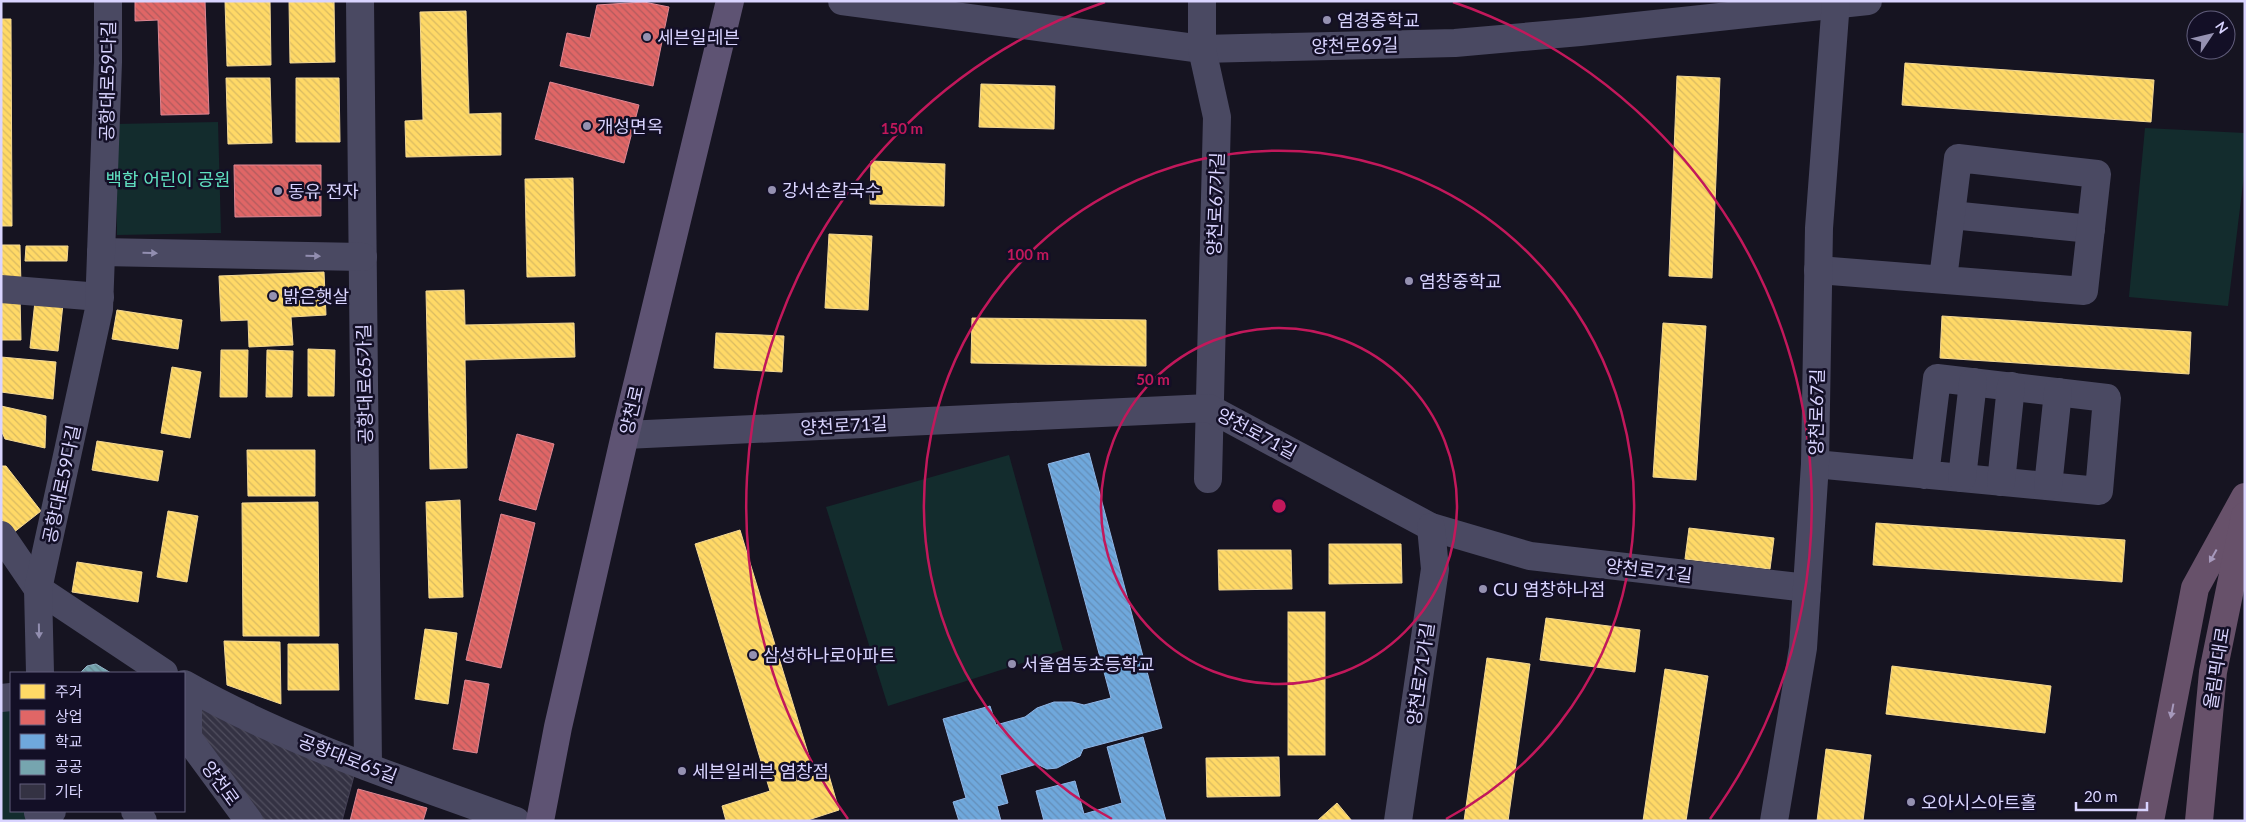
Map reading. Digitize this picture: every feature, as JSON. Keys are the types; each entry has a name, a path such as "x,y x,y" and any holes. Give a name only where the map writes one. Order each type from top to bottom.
{"highway":[{"path":"2150,821 2195,588 2245,497"},
{"name":"올림픽대로","path":"2199,821 2213,672 2245,516"}],"main road":[{"name":"양천로","path":"540,821 558,726 625,435 730,1"}],"street":[{"name":"공항대로59다길","path":"40,672 38,589 100,309 108,62 108,1"},
{"name":"공항대로65가길","path":"360,1 368,766"},
{"name":"양천로69길","path":"842,1 1202,49 1455,43 1580,32 1868,1"},
{"name":"양천로67가길","path":"1202,1 1202,49 1218,117 1208,479"},
{"name":"양천로67길","path":"1774,821 1803,648 1815,464 1819,228 1836,3"},
{"path":"1818,270 2084,291 2097,174 1958,158 1943,279"},
{"path":"1951,215 2091,229"},
{"path":"101,252 362,257"},
{"path":"1,288 100,297"},
{"path":"1815,464 2099,491 2107,398 1937,378 1925,474"},
{"path":"1962,478 1973,382"},
{"path":"2001,482 2011,386"},
{"path":"2048,486 2058,392"},
{"name":"양천로71길","path":"625,435 1210,408 1430,527 1530,556 1807,588"},
{"name":"양천로71가길","path":"1398,821 1435,569 1430,527"},
{"path":"1,535 38,589 162,672"},
{"name":"공항대로65길","path":"186,686 240,715 368,766 516,821"},
{"name":"양천로","path":"186,686 188,738 249,821"}],"green space":[{"name":"백합 어린이 공원","path":"218,122 221,233 117,235 115,124"},
{"path":"2145,128 2245,133 2245,167 2228,306 2129,297"},
{"path":"1009,455 1063,650 888,706 826,507"},
{"path":"10,708 10,812 28,812 28,821 1,821 1,709"}],"building: 주거":[{"path":"225,1 270,1 271,65 227,66"},
{"path":"289,1 334,1 335,62 290,63"},
{"path":"466,11 469,114 501,113 501,155 406,157 405,121 423,120 420,12"},
{"path":"1,19 11,19 12,226 1,226"},
{"path":"1905,63 2154,80 2151,122 1902,105"},
{"path":"1677,76 1720,78 1712,278 1669,276"},
{"path":"226,78 270,78 272,143 228,144"},
{"path":"296,78 339,78 340,142 296,142"},
{"path":"981,84 1055,86 1054,129 979,127"},
{"path":"871,161 945,164 944,206 870,204"},
{"path":"573,178 575,276 527,277 525,179"},
{"path":"829,234 872,236 868,310 825,308"},
{"path":"1,245 20,245 21,286 1,286"},
{"path":"26,246 68,246 67,261 25,261"},
{"name":"밝은햇살","path":"324,272 326,315 291,317 293,345 249,347 248,320 221,321 219,276"},
{"path":"464,290 465,325 574,323 575,357 465,360 467,468 430,469 426,291"},
{"path":"1,297 20,297 21,340 1,340"},
{"path":"35,301 63,304 58,351 30,348"},
{"path":"117,310 182,320 178,349 112,339"},
{"path":"1942,316 2191,332 2189,374 1940,358"},
{"path":"972,318 1146,320 1146,366 971,363"},
{"path":"1663,323 1706,326 1696,480 1653,477"},
{"path":"716,333 784,336 782,372 714,368"},
{"path":"308,349 335,350 334,396 308,396"},
{"path":"221,350 248,350 247,397 220,397"},
{"path":"267,350 293,351 292,397 266,397"},
{"path":"1,357 56,362 53,399 1,392"},
{"path":"172,367 201,372 190,438 161,433"},
{"path":"1,406 46,416 45,448 5,439 1,430"},
{"path":"97,441 163,451 158,481 92,470"},
{"path":"247,450 315,450 315,496 248,496"},
{"path":"1,466 6,466 41,511 13,533 1,519"},
{"path":"460,500 463,597 429,598 426,502"},
{"path":"318,502 319,636 243,636 242,503"},
{"path":"168,511 198,516 187,582 157,577"},
{"path":"1876,523 2125,540 2122,582 1873,565"},
{"path":"1689,528 1774,538 1770,569 1685,559"},
{"name":"삼성하나로아파트","path":"740,530 812,766 795,771 797,781 828,772 839,810 805,821 726,821 722,806 770,791 695,544"},
{"path":"1329,544 1401,544 1402,583 1329,584"},
{"path":"1218,550 1291,550 1292,589 1219,590"},
{"path":"77,562 142,572 138,602 72,592"},
{"path":"1288,612 1325,612 1325,755 1288,755"},
{"path":"1546,618 1640,630 1635,672 1540,660"},
{"path":"425,629 457,633 448,704 415,699"},
{"path":"224,641 280,642 281,704 227,685"},
{"path":"288,644 338,644 339,690 288,690"},
{"path":"1487,658 1530,664 1508,821 1464,821"},
{"path":"1892,666 2051,686 2045,733 1886,714"},
{"path":"1665,669 1708,676 1686,821 1643,821"},
{"path":"1826,749 1871,755 1863,821 1817,821"},
{"path":"1279,757 1280,796 1207,797 1206,758"},
{"path":"1337,803 1352,821 1317,821"}],"building: 상업":[{"path":"135,1 205,1 209,114 161,115 158,20 135,21"},
{"path":"644,2 669,7 653,86 560,66 567,33 590,38 597,5"},
{"path":"550,82 639,105 624,163 535,139"},
{"name":"동유 전자","path":"234,165 321,165 321,216 235,217"},
{"path":"517,434 554,444 536,510 499,500"},
{"path":"501,514 535,523 501,668 466,660"},
{"path":"465,680 489,684 477,753 453,749"},
{"path":"358,789 427,808 423,821 350,821"}],"building: 학교":[{"path":"1089,453 1162,728 1083,749 1080,756 1057,768 1047,769 1037,764 1000,775 1008,803 997,806 1001,821 959,821 953,802 966,798 943,719 990,706 996,725 1025,717 1037,708 1054,702 1072,702 1084,705 1111,698 1048,464"},
{"path":"1143,737 1166,821 1044,821 1036,791 1075,781 1084,814 1122,803 1107,747"}],"building: 공공":[{"path":"96,664 109,672 81,672 87,666"}],"building: 기타":[{"path":"196,702 355,772 342,821 262,821 197,734"}],"place":[{"name":"염경중학교","path":"1327,20"},
{"name":"세븐일레븐","path":"647,37"},
{"name":"개성면옥","path":"587,126"},
{"name":"강서손칼국수","path":"772,190"},
{"name":"동유 전자","path":"278,191"},
{"name":"염창중학교","path":"1409,281"},
{"name":"밝은햇살","path":"273,296"},
{"name":"CU 염창하나점","path":"1483,589"},
{"name":"삼성하나로아파트","path":"753,655"},
{"name":"서울염동초등학교","path":"1012,664"},
{"name":"세븐일레븐 염창점","path":"682,771"},
{"name":"오아시스아트홀","path":"1911,802"}]}
